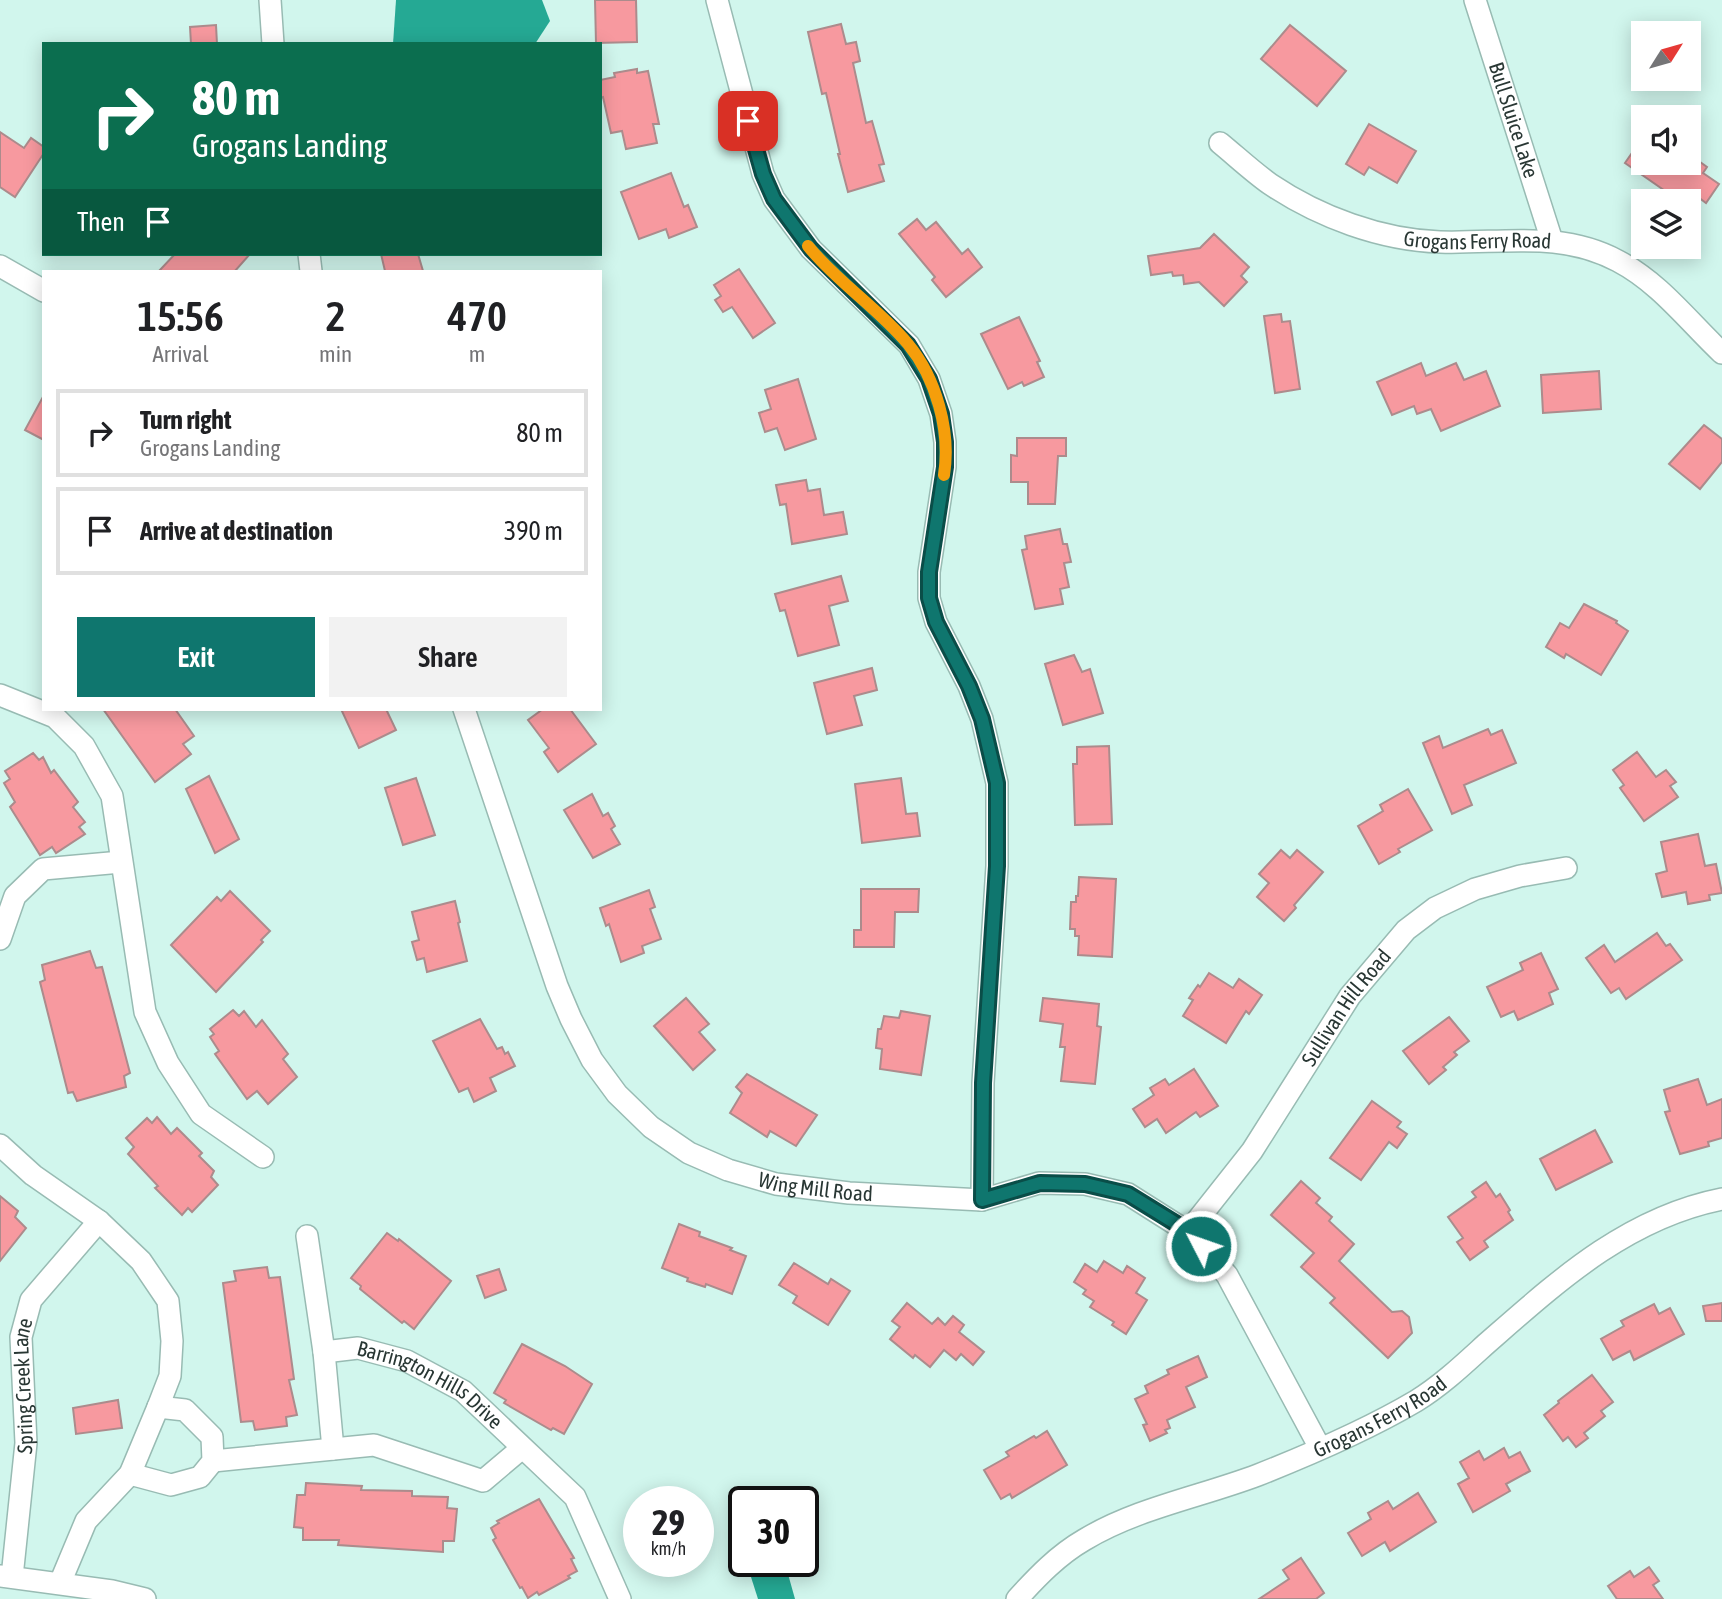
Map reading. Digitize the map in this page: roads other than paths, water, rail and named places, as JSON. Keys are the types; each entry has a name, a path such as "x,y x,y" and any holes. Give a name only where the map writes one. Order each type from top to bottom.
{"street":[{"path":"270,0 272,42"},
{"path":"717,0 763,174 774,199 811,249 908,345 929,379 941,414 945,467 929,572 929,598 936,622 969,686 982,719 997,783 997,866 983,1083 982,1200"},
{"name":"Bull Sluice Lake","path":"1475,0 1552,241"},
{"name":"Grogans Ferry Road","path":"1220,143 1270,184 1310,207 1352,225 1396,237 1436,242 1471,243 1524,239 1552,241 1586,248 1619,261 1661,291 1722,353"},
{"path":"0,266 42,290"},
{"path":"0,695 55,717 84,746 112,796 145,1012 168,1063 201,1114 263,1157"},
{"name":"Wing Mill Road","path":"465,711 557,986 571,1019 598,1069 617,1094 651,1127 690,1153 728,1170 776,1184 849,1193 982,1200 1040,1183 1085,1184 1128,1194 1188,1231 1227,1275 1320,1448"},
{"path":"0,939 15,897 43,869 121,862"},
{"name":"Sullivan Hill Road","path":"1188,1231 1252,1151 1350,996 1406,930 1435,908 1475,889 1520,876 1566,868"},
{"path":"0,1145 33,1175 99,1221 141,1261 168,1301 172,1341 170,1376 130,1474 86,1521 60,1583"},
{"name":"Grogans Ferry Road","path":"1017,1599 1049,1565 1083,1540 1121,1521 1257,1475 1382,1420 1419,1399 1448,1377 1569,1272 1616,1240 1665,1215 1698,1203 1722,1199"},
{"name":"Spring Creek Lane","path":"6,1577 26,1443 21,1338 31,1300 99,1221"},
{"name":"Barrington Hills Drive","path":"307,1236 324,1352 333,1450"},
{"name":"Barrington Hills Drive","path":"324,1352 358,1348 407,1361 463,1391 575,1497 621,1599"},
{"path":"130,1474 171,1485 200,1477 213,1461 212,1437 185,1410 158,1407"},
{"name":"Barrington Hills Drive","path":"213,1461 374,1445 483,1481 522,1448"},
{"path":"6,1577 112,1591 145,1599"}]}
